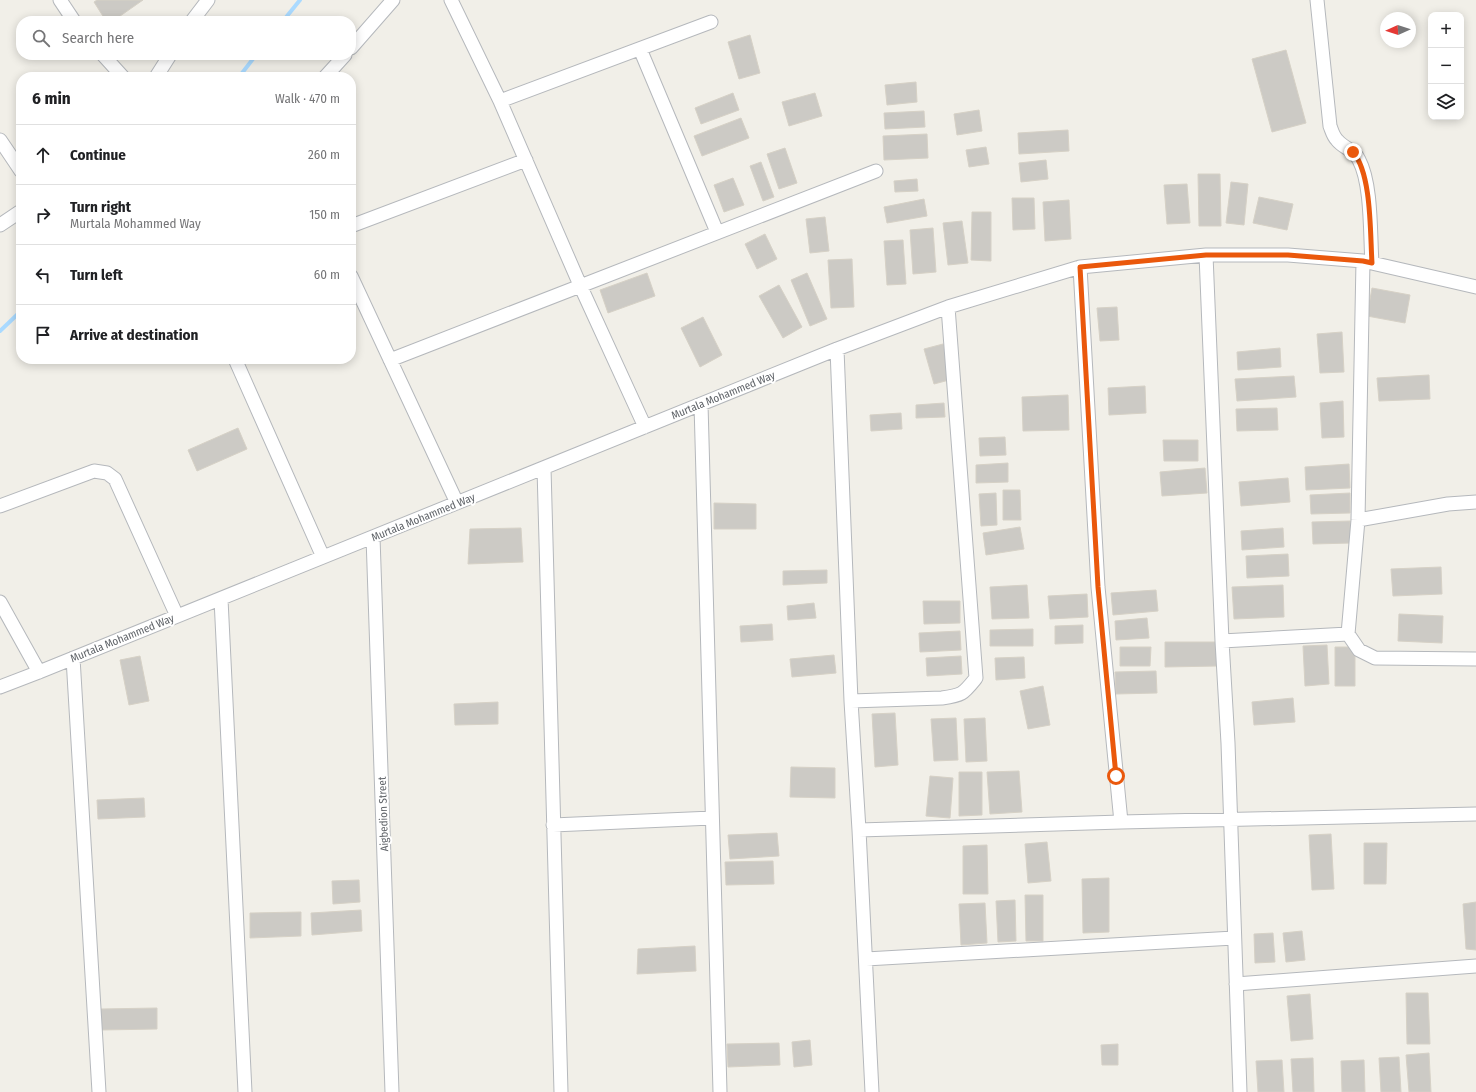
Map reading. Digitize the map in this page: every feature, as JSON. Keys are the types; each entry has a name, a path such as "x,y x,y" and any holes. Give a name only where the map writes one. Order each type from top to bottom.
{"street":[{"path":"60,0 71,16"},
{"path":"196,16 208,0"},
{"path":"356,42 393,0"},
{"path":"451,0 500,101 580,285 645,427"},
{"path":"1317,0 1330,126 1336,140 1359,158 1367,187 1368,262 1358,520 1348,634 1359,650 1375,658 1476,659"},
{"path":"500,101 711,22"},
{"path":"640,49 717,232"},
{"path":"108,60 118,72"},
{"path":"159,72 167,60"},
{"path":"330,72 341,60"},
{"path":"0,140 16,164"},
{"path":"356,224 526,160"},
{"path":"390,360 876,171"},
{"path":"0,225 16,214"},
{"path":"1206,255 1222,641 1228,743 1240,1092"},
{"name":"Murtala Mohammed Way","path":"0,687 837,349 948,307 1080,267 1206,255 1288,255 1368,262 1476,287"},
{"path":"1080,267 1098,587 1121,822"},
{"path":"356,287 457,503"},
{"path":"851,702 942,698 955,696 964,693 976,678 948,307"},
{"path":"837,349 851,702 872,1092"},
{"path":"237,364 323,557"},
{"path":"701,404 720,1092"},
{"path":"544,468 561,1092"},
{"path":"0,506 94,471 107,473 115,478 177,616"},
{"path":"1358,520 1448,504 1476,502"},
{"name":"Aigbedion Street","path":"374,537 392,1092"},
{"path":"221,598 245,1092"},
{"path":"0,602 39,672"},
{"path":"1222,641 1348,634"},
{"path":"73,658 98,1092"},
{"path":"859,830 1121,822 1476,814"},
{"path":"553,825 712,818"},
{"path":"866,959 1234,938"},
{"path":"1236,984 1476,966"}],"building":[{"path":"97,0 143,0 120,16 103,16 94,2"},
{"path":"750,35 760,73 739,79 728,42"},
{"path":"1286,50 1306,123 1272,132 1252,59"},
{"path":"916,82 917,102 887,105 885,85"},
{"path":"733,93 739,110 701,124 695,108"},
{"path":"815,93 822,116 789,126 782,102"},
{"path":"979,110 982,131 957,135 954,114"},
{"path":"924,111 925,127 885,129 884,113"},
{"path":"741,118 749,138 702,156 694,136"},
{"path":"1068,130 1069,151 1019,154 1018,133"},
{"path":"927,134 928,158 884,160 883,136"},
{"path":"986,147 989,164 969,167 966,150"},
{"path":"785,148 797,183 779,189 767,154"},
{"path":"1046,160 1048,179 1021,182 1019,163"},
{"path":"761,162 774,197 763,201 750,166"},
{"path":"1198,174 1220,174 1221,226 1199,226"},
{"path":"733,178 744,205 724,212 714,185"},
{"path":"917,179 918,191 895,192 894,181"},
{"path":"1231,182 1248,184 1244,225 1226,223"},
{"path":"1187,184 1190,223 1167,224 1164,185"},
{"path":"1259,197 1293,204 1287,230 1253,223"},
{"path":"1012,198 1034,198 1035,229 1013,230"},
{"path":"924,199 927,216 887,223 884,207"},
{"path":"1069,200 1071,239 1045,241 1043,202"},
{"path":"972,212 991,212 991,261 971,260"},
{"path":"825,217 829,251 810,253 806,219"},
{"path":"962,221 968,263 948,265 943,223"},
{"path":"933,228 936,272 913,274 910,230"},
{"path":"765,234 777,259 757,269 745,244"},
{"path":"903,240 906,284 887,285 884,241"},
{"path":"852,259 854,307 831,308 828,260"},
{"path":"647,273 655,296 608,313 600,290"},
{"path":"807,273 827,319 810,326 791,280"},
{"path":"779,285 802,327 783,338 759,296"},
{"path":"1372,288 1410,295 1405,323 1367,316"},
{"path":"1117,307 1119,340 1100,341 1097,308"},
{"path":"703,317 722,355 700,367 681,328"},
{"path":"1342,332 1344,372 1320,373 1317,334"},
{"path":"943,344 953,379 934,384 924,349"},
{"path":"1280,348 1281,367 1238,370 1237,352"},
{"path":"1429,375 1430,399 1379,401 1377,378"},
{"path":"1294,376 1296,397 1237,401 1235,379"},
{"path":"1145,386 1146,413 1109,415 1108,388"},
{"path":"1068,395 1069,430 1023,431 1022,397"},
{"path":"1343,401 1344,437 1322,438 1320,403"},
{"path":"944,403 945,417 916,418 916,405"},
{"path":"1277,408 1278,430 1237,431 1236,409"},
{"path":"901,413 902,429 871,431 870,415"},
{"path":"238,428 247,449 197,471 188,450"},
{"path":"1005,437 1006,455 980,456 979,438"},
{"path":"1163,440 1198,440 1198,461 1164,461"},
{"path":"1008,463 1008,482 976,483 976,465"},
{"path":"1349,464 1350,488 1306,490 1305,467"},
{"path":"1205,468 1207,493 1162,496 1160,472"},
{"path":"1288,478 1290,502 1241,506 1239,482"},
{"path":"1003,490 1020,490 1021,520 1003,520"},
{"path":"996,493 997,525 981,526 979,494"},
{"path":"1350,493 1350,513 1311,514 1310,495"},
{"path":"714,503 756,504 756,529 714,529"},
{"path":"1350,521 1351,543 1313,544 1312,522"},
{"path":"1020,527 1024,549 986,555 983,533"},
{"path":"521,528 523,562 468,564 470,529"},
{"path":"1283,528 1284,547 1242,550 1241,531"},
{"path":"1288,554 1289,576 1247,578 1246,556"},
{"path":"1441,567 1442,594 1393,596 1391,569"},
{"path":"827,570 827,583 783,585 783,571"},
{"path":"1027,585 1029,618 992,619 990,587"},
{"path":"1283,585 1284,617 1234,619 1232,587"},
{"path":"1156,590 1158,611 1113,615 1111,593"},
{"path":"1087,594 1088,617 1050,619 1048,596"},
{"path":"923,601 960,601 960,623 924,624"},
{"path":"814,603 816,618 788,620 787,606"},
{"path":"1399,614 1443,616 1442,643 1398,641"},
{"path":"1147,618 1149,638 1116,640 1115,621"},
{"path":"772,624 773,640 741,642 740,626"},
{"path":"1083,625 1083,643 1055,644 1055,626"},
{"path":"1033,629 1033,646 990,646 990,630"},
{"path":"960,631 961,650 920,652 919,633"},
{"path":"1165,642 1218,642 1218,666 1165,667"},
{"path":"1327,645 1329,684 1305,686 1303,646"},
{"path":"1120,647 1151,647 1150,666 1120,666"},
{"path":"1335,647 1355,647 1355,686 1335,686"},
{"path":"834,655 836,673 792,677 790,659"},
{"path":"140,656 149,701 129,705 120,660"},
{"path":"961,656 962,674 927,676 926,658"},
{"path":"1024,657 1025,678 996,680 995,658"},
{"path":"1156,671 1157,693 1116,694 1115,672"},
{"path":"1043,686 1050,725 1028,729 1020,691"},
{"path":"1293,698 1295,722 1254,725 1252,702"},
{"path":"498,702 498,724 455,725 454,704"},
{"path":"895,713 898,765 875,767 872,714"},
{"path":"956,718 958,760 934,761 931,719"},
{"path":"985,718 987,761 966,762 964,719"},
{"path":"791,767 835,768 835,798 790,797"},
{"path":"1019,771 1022,812 990,814 987,772"},
{"path":"959,772 982,772 982,815 959,816"},
{"path":"930,776 953,778 950,818 926,816"},
{"path":"144,798 145,817 98,819 97,800"},
{"path":"777,833 779,856 730,859 728,835"},
{"path":"1331,834 1334,889 1312,890 1309,835"},
{"path":"1047,842 1051,881 1028,883 1025,844"},
{"path":"1364,843 1387,843 1386,884 1364,884"},
{"path":"987,845 988,894 963,894 963,846"},
{"path":"773,861 774,884 726,885 725,862"},
{"path":"1109,878 1109,932 1083,933 1082,879"},
{"path":"359,880 360,902 333,904 332,881"},
{"path":"1025,895 1043,895 1043,941 1026,941"},
{"path":"1015,900 1016,941 998,942 996,901"},
{"path":"1476,902 1476,950 1466,949 1463,904"},
{"path":"985,903 987,943 961,945 959,904"},
{"path":"361,910 362,931 312,935 311,913"},
{"path":"301,912 301,936 250,938 250,913"},
{"path":"1302,931 1305,960 1286,962 1283,933"},
{"path":"1273,933 1275,962 1255,963 1254,934"},
{"path":"695,946 696,971 637,974 638,949"},
{"path":"1406,993 1428,993 1430,1044 1407,1044"},
{"path":"1310,994 1313,1039 1291,1041 1287,996"},
{"path":"157,1008 157,1029 101,1030 101,1009"},
{"path":"810,1040 812,1065 794,1067 792,1042"},
{"path":"779,1043 780,1065 728,1067 727,1044"},
{"path":"1118,1044 1118,1065 1102,1065 1101,1045"},
{"path":"1429,1053 1431,1092 1409,1092 1406,1055"},
{"path":"1399,1057 1401,1092 1381,1092 1379,1058"},
{"path":"1313,1058 1314,1092 1293,1092 1291,1059"},
{"path":"1282,1060 1284,1092 1258,1092 1256,1061"},
{"path":"1364,1060 1365,1092 1342,1092 1341,1061"}],"waterway":[{"path":"287,16 300,0"},
{"path":"243,72 252,60"},
{"path":"0,331 16,316"}],"route":[{"path":"1116,776 1098,587 1080,267 1206,255 1288,255 1372,263 1367,187 1359,158 1353,152"}]}
